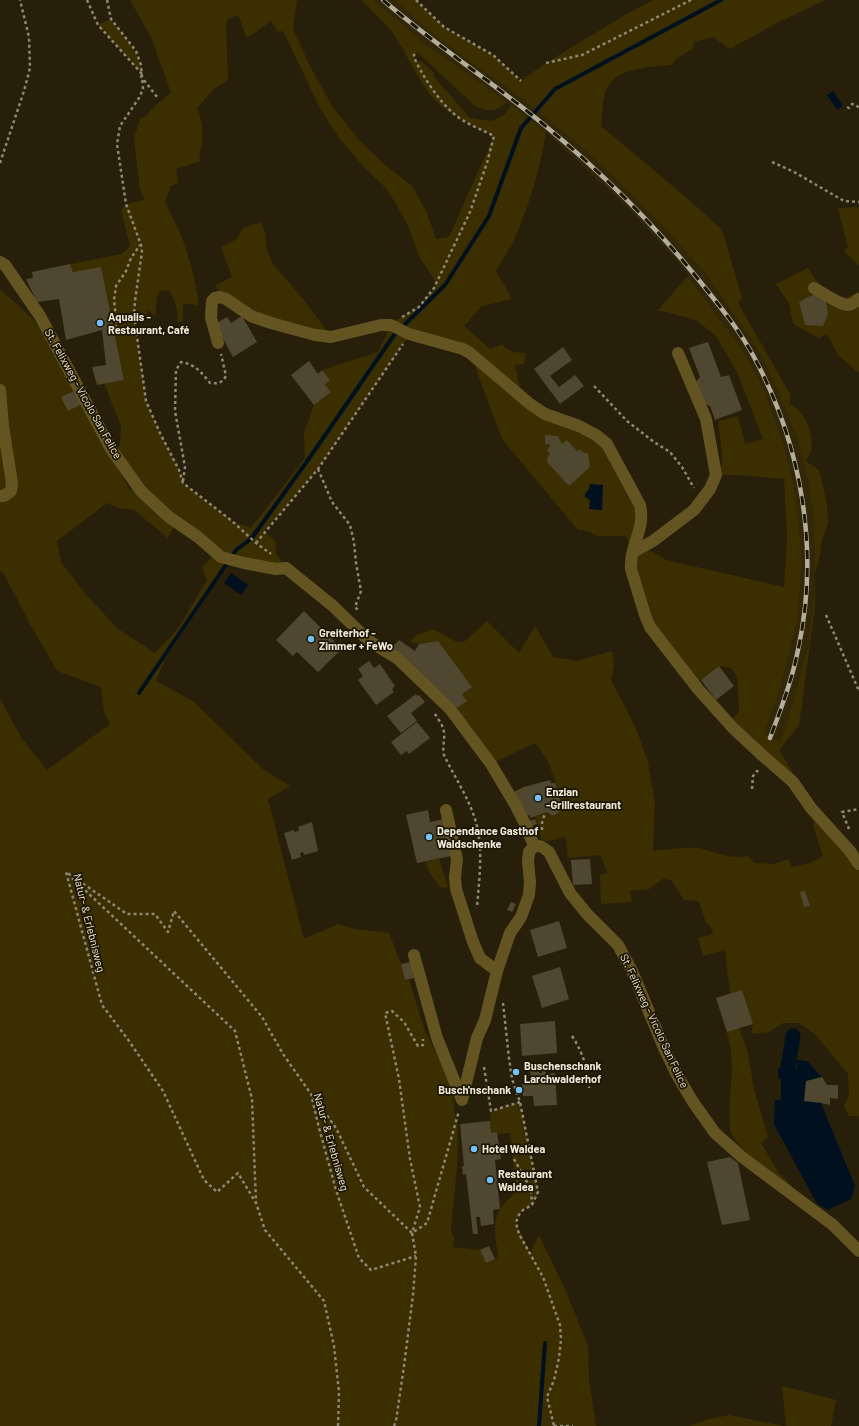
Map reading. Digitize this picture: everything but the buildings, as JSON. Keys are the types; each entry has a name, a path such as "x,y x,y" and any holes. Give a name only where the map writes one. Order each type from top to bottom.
{"street":[{"name":"St. Felixweg - Vicolo San Felice","path":"0,262 40,316 111,449 141,491 169,517 198,537 221,557 276,569 286,568"},
{"path":"814,288 847,305 859,300"},
{"path":"218,343 211,318 212,301 215,298 220,297 226,299 251,316 315,335 331,337 382,325 391,325 409,334 462,349 530,404 545,414 579,426 596,435 607,444 640,505 642,520 641,526 635,541 634,552 630,563 632,576 645,615 656,636 703,695 733,728 793,782 811,808 850,851 859,864"},
{"path":"634,552 653,541 696,506 710,489 716,475 706,420 678,353"},
{"path":"0,390 3,426 12,483 10,491 4,496 0,496"},
{"path":"286,568 333,606 369,641 397,658 450,709 491,764 516,806 534,846 529,852 529,895 521,917 510,933 497,971 485,1020 477,1038 462,1100"},
{"path":"446,810 458,859 455,877 456,890 473,942 480,958 497,971"},
{"name":"St. Felixweg - Vicolo San Felice","path":"534,846 544,848 549,852 570,894 587,914 618,945 632,971 664,1048 677,1075 693,1102 715,1133 737,1153 833,1225 859,1251"},
{"path":"414,955 437,1038 462,1100"}],"path":[{"path":"0,163 30,68 29,36 20,0"},
{"path":"87,0 98,25 142,76 157,97"},
{"path":"107,0 110,19 136,51 141,65 142,89 139,98 120,126 117,144 126,204 141,245 142,252 134,315 146,401 179,470 183,483 232,521 266,552 278,557 286,568"},
{"path":"416,0 444,27 493,55 521,81"},
{"path":"546,63 582,55 691,0"},
{"path":"391,325 418,307 434,288 470,212 487,163 494,136 453,114 428,83 414,57 417,52"},
{"path":"847,107 849,108 852,104 859,108"},
{"path":"772,162 794,172 844,201 859,202"},
{"path":"114,327 117,326 114,300 116,286 126,271 131,258 141,245"},
{"path":"256,543 318,469 409,334"},
{"path":"183,483 185,467 175,411 176,370 181,362 187,363 200,371 210,383 217,384 223,382 226,376 218,343"},
{"path":"594,386 627,421 654,442 670,452 682,467 695,490 696,506"},
{"path":"318,469 332,502 350,525 361,591 355,607 361,615"},
{"path":"826,615 859,691"},
{"path":"434,712 443,727 444,755 475,818 480,839 480,861 476,911"},
{"path":"850,851 853,840 842,812 859,809"},
{"path":"543,818 546,813"},
{"path":"66,872 235,1031 252,1099 256,1203"},
{"name":"Natur- & Erlebnisweg","path":"66,872 127,914 155,914 168,932 174,911 262,1017 283,1054 311,1094 336,1190 359,1258 371,1270 416,1256"},
{"name":"Natur- & Erlebnisweg","path":"66,872 102,1005 163,1091 204,1180 217,1192 238,1173 256,1203 265,1230 324,1301 334,1346 339,1392 338,1426"},
{"path":"503,997 512,1079 520,1102 538,1188 537,1197 532,1205 523,1210 518,1216 516,1223 519,1234 543,1277 560,1325 561,1339 559,1358 554,1380 547,1397 554,1426 573,1426"},
{"path":"394,1426 404,1366 413,1295 416,1256 412,1233 420,1207 410,1159 399,1079 385,1013 392,1011 404,1022 418,1046 423,1045 423,1035 427,1031 432,1036 437,1038"},
{"path":"572,1036 584,1057 588,1071 589,1088"},
{"path":"484,1064 491,1111 520,1102"},
{"path":"311,1094 336,1128 364,1187 412,1233"},
{"path":"412,1233 427,1223 462,1100"},
{"path":"514,1158 531,1189 532,1205"}],"shaded area":[{"path":"130,0 297,0 293,29 310,66 332,106 359,140 384,164 412,186 427,213 436,239 449,237 494,136 457,117 436,101 421,82 391,31 361,0 374,0 425,44 507,102 500,108 492,110 475,106 417,52 414,57 416,62 421,61 433,72 434,77 470,118 492,121 505,114 511,105 546,132 537,174 524,216 513,242 496,271 512,299 482,306 464,326 490,349 502,345 512,352 526,353 524,364 515,365 522,397 596,435 640,505 635,541 644,547 666,560 784,587 787,536 784,479 740,475 716,475 722,465 718,421 738,416 745,444 763,439 737,372 716,336 696,320 658,310 688,276 744,352 764,390 783,443 794,486 802,562 797,624 779,692 764,734 780,742 791,709 808,646 813,607 815,573 815,608 799,725 779,750 794,775 793,782 733,719 739,711 737,676 731,668 719,666 701,680 693,684 650,627 633,552 626,536 597,536 588,531 578,530 502,439 470,353 410,334 318,469 265,531 276,542 275,552 286,568 284,575 229,563 165,659 156,681 193,701 264,770 290,786 268,799 304,939 338,924 354,929 389,933 401,964 405,980 409,979 425,1031 452,1085 454,1111 458,1125 457,1167 451,1230 454,1238 453,1247 480,1250 486,1263 498,1256 495,1236 496,1221 502,1207 516,1192 510,1133 491,1133 491,1111 520,1102 538,1192 534,1202 521,1214 516,1223 530,1253 539,1235 565,1289 588,1346 589,1379 596,1426 0,1426 0,699 22,739 47,770 110,724 104,712 101,687 57,671 4,574 0,571 0,289 34,320 67,372 85,412 130,490 141,491 114,453 120,445 121,426 104,383 124,380 101,268 73,272 70,264 122,254 130,246 121,210 126,204 145,200 140,190 134,138 140,119 146,116 156,105 171,93 151,37","holes":["238,15 247,38 271,21 278,32 283,31 321,110 339,138 364,167 384,186 395,202 408,226 420,258 436,282 434,288 419,307 391,325 378,352 322,370 330,380 325,385 331,392 314,405 304,433 305,458 251,528 232,521 183,483 179,470 146,401 135,322 143,320 149,310 155,317 157,297 160,291 170,291 176,306 177,322 183,322 183,304 199,306 189,259 180,233 165,202 171,186 178,183 176,169 200,161 202,129 197,108 214,89 228,80 226,23 228,19","107,503 119,508 134,510 168,538 176,523 221,557 211,558 202,567 207,580 179,627 155,653 118,629 87,596 61,562 57,541"]},
{"path":"374,0 395,0 434,35 514,92 576,142 621,183 674,238 704,272 748,334 762,357 785,407 798,440 809,486 814,520 815,573 813,607 808,646 791,709 780,742 764,735 779,692 797,624 802,562 799,526 794,486 783,443 764,390 744,352 680,264 626,206 546,132 425,44"},
{"path":"395,0 416,0 444,27 493,55 521,81 546,63 625,15 653,0 825,0 773,25 730,49 713,37 694,42 693,49 677,58 671,65 636,69 620,75 613,80 606,89 601,126 688,199 719,227 724,236 742,298 738,303 790,394 790,404 804,416 809,428 812,447 806,461 819,470 827,504 828,524 822,539 815,573 814,520 809,486 798,440 785,407 762,357 748,334 704,272 674,238 621,183 576,142 514,92 434,35"},
{"path":"111,19 138,58 142,74 98,25"},
{"path":"859,207 859,265 844,252 848,247 838,208"},
{"path":"261,222 265,232 267,250 273,264 304,300 331,337 294,330 226,299 215,286 232,277 221,247 237,239 243,228"},
{"path":"808,268 820,286 841,298 850,296 859,291 859,373 838,355 827,334 819,338 793,324 789,303 776,284"},
{"path":"487,621 519,653 535,626 553,657 577,661 612,651 614,666 611,680 636,728 648,762 655,804 653,851 697,848 728,856 748,856 754,863 774,864 788,859 792,867 811,863 823,856 813,825 817,815 859,864 859,1116 849,1116 844,1106 849,1095 848,1074 815,1034 799,1023 783,1023 769,1032 751,1034 753,1024 742,990 730,994 725,950 703,956 698,938 713,934 710,925 706,923 699,901 684,900 672,881 664,878 649,889 630,891 632,902 601,904 600,875 608,873 600,855 568,858 566,837 542,841 535,816 547,812 551,815 555,815 562,807 553,773 541,750 535,743 491,764 452,711 467,701 462,694 471,687 438,641 419,644 410,642 416,635 433,629 457,642 465,641"},
{"path":"439,859 448,887 442,888 439,885 432,876 425,862"},
{"path":"739,1028 747,1049 754,1089 768,1137 761,1143 779,1173 803,1198 755,1160 745,1151 732,1135 730,1123 730,1093 732,1063 727,1032"},
{"path":"782,1386 836,1400 831,1426 786,1426"},
{"path":"729,1415 784,1426 689,1426 706,1420"}],"water":[{"path":"833,91 843,106 837,110 827,95"},
{"path":"590,484 603,485 602,510 589,509 590,500 585,497 585,494 589,489"},
{"path":"231,573 248,585 241,595 224,583"},
{"path":"797,1060 807,1061 822,1077 821,1103 855,1186 851,1199 828,1210 817,1204 774,1124 775,1100 781,1100 781,1079 778,1078 778,1068 797,1069"}],"waterway":[{"path":"139,693 236,550 251,539 308,460 394,335 445,285 489,216 521,128 555,89 721,0"},
{"path":"788,1068 793,1036"},
{"path":"539,1426 545,1343"}],"railway":[{"path":"383,0 422,32 523,108 605,178 644,217 698,279 728,317 754,357 771,391 784,426 795,463 802,500 806,537 807,575 804,613 798,650 796,661 770,738"}],"place":[{"name":"Aqualis - Restaurant, Café","path":"100,323"},
{"name":"Greiterhof - Zimmer + FeWo","path":"311,639"},
{"name":"Enzian -Grillrestaurant","path":"538,798"},
{"name":"Dependance Gasthof Waldschenke","path":"429,837"},
{"name":"Buschenschank Larchwalderhof","path":"516,1072"},
{"name":"Busch'nschank","path":"519,1090"},
{"name":"Hotel Waldea","path":"474,1149"},
{"name":"Restaurant Waldea","path":"490,1180"}]}
